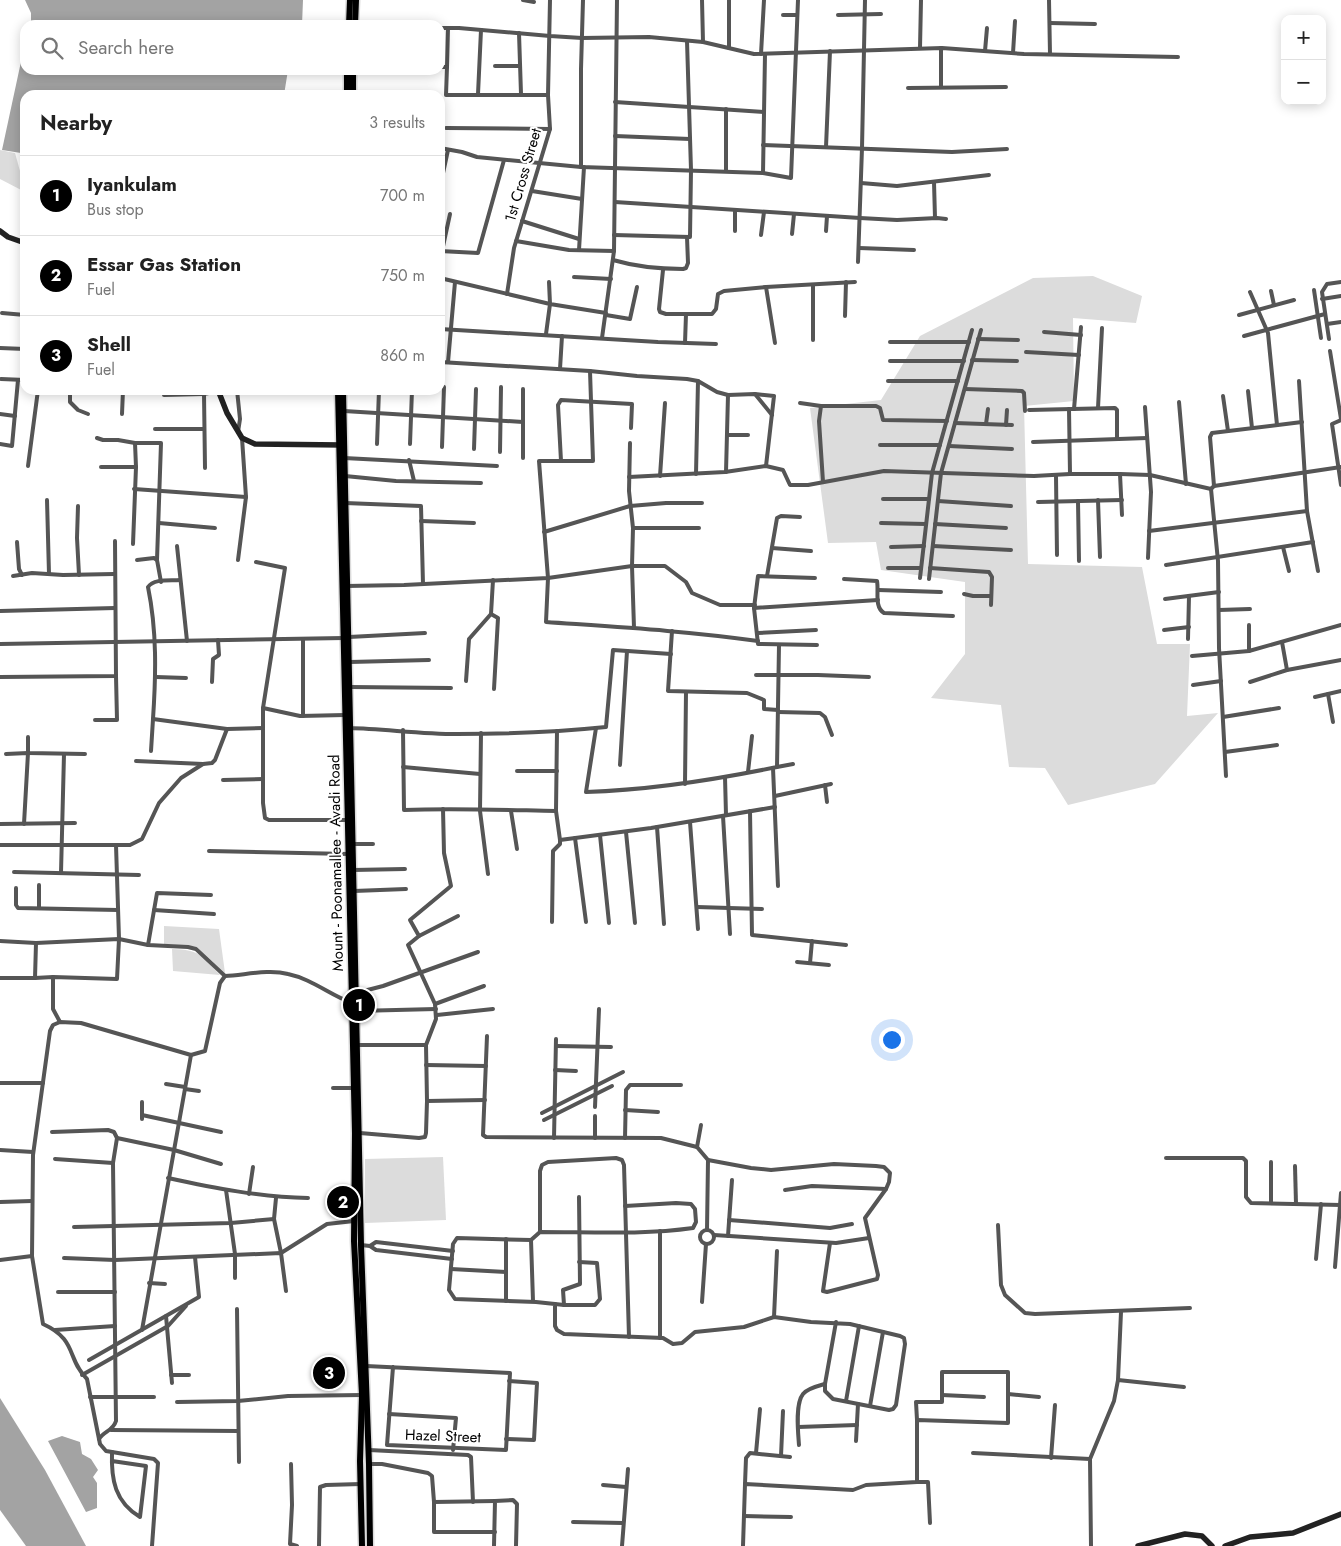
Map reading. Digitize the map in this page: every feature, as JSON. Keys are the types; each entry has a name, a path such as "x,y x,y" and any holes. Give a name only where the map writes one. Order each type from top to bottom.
{"main road":[{"path":"349,20 350,0"},
{"path":"354,20 356,0"},
{"path":"347,75 347,90"},
{"path":"353,75 354,90"},
{"name":"Mount - Poonamallee - Avadi Road","path":"338,395 346,638 345,715 348,728 354,891 356,993 354,1006 353,1088 362,1395 362,1546"},
{"name":"Mount - Poonamallee - Avadi Road","path":"343,395 341,445 345,476 344,586"},
{"name":"Mount - Poonamallee - Avadi Road","path":"346,638 350,662 347,820 360,1133 358,1221 361,1245 366,1366 370,1546"}],"street":[{"path":"523,0 534,2"},
{"name":"1st Cross Street","path":"507,294 516,241 550,129 548,94 550,0"},
{"path":"579,250 582,199 583,0"},
{"path":"602,338 614,251 617,0"},
{"path":"702,0 703,42"},
{"path":"729,0 729,48"},
{"path":"763,173 764,0"},
{"path":"445,149 477,157 582,167 726,171 763,173 791,178 798,0"},
{"path":"858,262 865,51 864,0"},
{"path":"920,48 921,0"},
{"path":"1049,0 1050,54"},
{"path":"783,14 797,14"},
{"path":"838,15 881,14"},
{"path":"1013,53 1015,21"},
{"path":"1050,23 1094,24"},
{"path":"548,94 446,95 448,28 582,38 649,37 703,42 754,54 941,48 1013,53 1178,57"},
{"path":"985,51 987,28"},
{"path":"478,94 481,30"},
{"path":"519,33 521,94"},
{"path":"614,236 690,237 692,207 687,41"},
{"path":"941,48 941,86"},
{"path":"826,147 830,51"},
{"path":"495,66 520,66"},
{"path":"908,88 941,86 1006,87"},
{"path":"616,102 764,112"},
{"path":"726,109 726,171"},
{"path":"446,128 550,129"},
{"path":"615,136 690,139"},
{"path":"763,145 952,152 1007,149"},
{"path":"445,164 448,150"},
{"path":"445,251 478,253 504,160"},
{"path":"861,183 897,186 989,175"},
{"path":"934,182 935,218"},
{"path":"532,191 582,199"},
{"path":"616,202 897,220 946,219"},
{"path":"735,210 735,231"},
{"path":"761,235 764,212"},
{"path":"445,235 450,214"},
{"path":"792,234 794,214"},
{"path":"826,231 827,216"},
{"path":"522,221 579,239"},
{"path":"0,231 20,242"},
{"path":"613,260 633,266 663,270 686,268 688,263 687,237"},
{"path":"516,241 579,250 614,251"},
{"path":"859,248 914,250"},
{"path":"663,270 659,309 660,312 666,314 712,314 716,309 720,292 766,287 855,282"},
{"path":"574,277 611,279"},
{"path":"445,279 550,304 630,320 637,287"},
{"path":"455,282 448,362 590,370 698,381 717,392 728,395 756,394 774,396 766,466"},
{"path":"546,334 550,304 549,282"},
{"path":"845,316 846,282"},
{"path":"1329,339 1322,292 1327,284 1341,282"},
{"path":"813,285 813,340"},
{"path":"766,287 775,342"},
{"path":"1314,290 1321,338"},
{"path":"1270,291 1274,305"},
{"path":"1250,292 1267,329 1277,425"},
{"path":"1322,298 1341,296"},
{"path":"1239,315 1294,300"},
{"path":"2,314 20,315"},
{"path":"685,343 686,314"},
{"path":"1244,336 1325,314"},
{"path":"1326,324 1341,322"},
{"path":"1070,474 1069,441 1071,409 1081,327"},
{"path":"1098,408 1102,328"},
{"path":"445,329 716,344"},
{"path":"920,578 932,473 972,330"},
{"path":"929,579 942,473 981,330"},
{"path":"1044,332 1081,335"},
{"path":"560,369 562,336"},
{"path":"978,339 1018,340"},
{"path":"890,342 969,342"},
{"path":"0,348 20,349"},
{"path":"1330,351 1341,420 1332,424 1340,467 1341,485"},
{"path":"1026,352 1079,355"},
{"path":"972,360 1017,361"},
{"path":"890,361 964,361"},
{"path":"590,370 593,461 539,462 548,578 546,622 672,631 758,641 758,644 817,644"},
{"path":"1334,371 1341,370"},
{"path":"0,444 12,446 18,380 1,379"},
{"path":"696,474 698,381"},
{"path":"888,381 958,381"},
{"path":"1299,381 1307,511 1318,571"},
{"path":"500,452 501,387"},
{"path":"474,448 476,389"},
{"path":"965,389 1022,391 1027,411 1114,408 1117,410 1118,439"},
{"path":"523,390 523,458"},
{"path":"1248,392 1252,428"},
{"path":"756,394 772,415"},
{"path":"28,466 37,395"},
{"path":"70,395 70,402 78,410 88,414"},
{"path":"122,414 123,395"},
{"path":"204,395 205,468"},
{"path":"220,395 242,438 246,497 238,560"},
{"path":"238,395 240,419 238,432"},
{"path":"377,444 379,395"},
{"path":"410,444 412,395"},
{"path":"442,448 444,395"},
{"path":"726,472 728,395"},
{"path":"1223,396 1228,431"},
{"path":"561,461 559,402 564,400 632,404 631,428"},
{"path":"1179,402 1186,484"},
{"path":"660,476 665,403"},
{"path":"800,403 822,406 876,406 880,408 883,420 947,421"},
{"path":"822,406 819,421 823,482"},
{"path":"1145,407 1151,492 1148,558"},
{"path":"986,424 988,409"},
{"path":"1006,425 1007,410"},
{"path":"344,411 523,422"},
{"path":"0,414 15,416"},
{"path":"1226,776 1219,654 1218,558 1214,523 1210,437 1212,433 1302,422"},
{"path":"955,423 1012,425"},
{"path":"155,429 204,429"},
{"path":"944,430 953,430"},
{"path":"727,435 748,435"},
{"path":"97,438 135,443 161,443 157,560 161,582"},
{"path":"242,438 255,444 341,445"},
{"path":"1033,442 1147,438"},
{"path":"133,544 135,443"},
{"path":"630,443 634,628"},
{"path":"880,444 940,445"},
{"path":"949,446 1012,449"},
{"path":"344,458 497,466"},
{"path":"409,460 414,481"},
{"path":"822,463 828,462"},
{"path":"630,477 726,472 766,466 783,470 790,486 877,472 1056,476 1070,474 1150,475 1212,488 1340,467"},
{"path":"101,467 136,467"},
{"path":"1120,474 1122,515"},
{"path":"345,476 396,481 481,483"},
{"path":"1056,476 1057,555"},
{"path":"134,489 246,497"},
{"path":"883,499 929,499"},
{"path":"47,500 49,574"},
{"path":"1098,500 1100,557"},
{"path":"1038,502 1122,500"},
{"path":"938,502 1011,506"},
{"path":"1078,502 1079,561"},
{"path":"345,503 421,506 423,584"},
{"path":"544,532 630,506 702,503"},
{"path":"78,506 79,575"},
{"path":"1149,531 1307,511"},
{"path":"767,576 779,517 800,517"},
{"path":"422,521 474,523"},
{"path":"159,523 215,528"},
{"path":"881,523 926,524"},
{"path":"935,524 1006,528"},
{"path":"633,528 699,528"},
{"path":"95,720 117,720 115,541"},
{"path":"17,542 19,569 22,575"},
{"path":"1166,565 1313,542"},
{"path":"177,546 187,641"},
{"path":"891,547 924,546"},
{"path":"933,546 1011,550"},
{"path":"1283,547 1289,571"},
{"path":"772,548 811,550"},
{"path":"137,560 154,558 157,560"},
{"path":"256,562 285,568 263,708 265,818 269,820 347,820"},
{"path":"344,586 548,578 632,566 665,566 686,582 692,593 720,605 755,607 878,600"},
{"path":"888,568 921,568"},
{"path":"930,568 990,572 992,577 991,605"},
{"path":"13,576 32,573 114,574"},
{"path":"758,641 755,607 758,576 815,578"},
{"path":"844,579 875,579 878,583 878,607 884,613 953,616"},
{"path":"151,751 156,677 156,641 148,587 150,583 155,581 180,580"},
{"path":"466,681 469,639 491,614 493,580"},
{"path":"878,590 942,592"},
{"path":"1165,599 1218,592"},
{"path":"964,594 991,596"},
{"path":"1188,640 1189,596"},
{"path":"0,611 115,608"},
{"path":"1219,610 1250,609"},
{"path":"491,614 498,618 494,689"},
{"path":"1249,625 1249,651"},
{"path":"1192,656 1249,651 1341,625"},
{"path":"1164,630 1189,627"},
{"path":"758,633 816,630"},
{"path":"672,631 668,691 748,694 764,700 764,710 820,713 825,717 832,735"},
{"path":"0,644 346,638 425,633"},
{"path":"303,639 303,716"},
{"path":"212,682 213,659 218,655 218,640"},
{"path":"1282,642 1287,670"},
{"path":"778,886 775,767 779,645"},
{"path":"348,728 455,734 557,731 606,727 613,650 671,654"},
{"path":"620,765 627,651"},
{"path":"350,662 429,660"},
{"path":"1250,682 1287,670 1341,660"},
{"path":"756,675 818,675 870,678"},
{"path":"0,676 116,676"},
{"path":"156,677 186,678"},
{"path":"1193,685 1221,681"},
{"path":"350,687 451,688"},
{"path":"1314,697 1341,691"},
{"path":"685,784 686,692"},
{"path":"1328,694 1333,722"},
{"path":"263,708 303,716 345,715"},
{"path":"1223,717 1279,708"},
{"path":"153,719 227,728 263,728"},
{"path":"136,761 212,763 215,760 227,728"},
{"path":"596,728 586,792 618,791 685,784 793,764"},
{"path":"403,730 404,810 556,811"},
{"path":"552,922 553,851 560,844 556,811 557,731"},
{"path":"481,733 480,811 488,874"},
{"path":"748,772 752,736"},
{"path":"24,824 28,737"},
{"path":"1225,752 1276,745"},
{"path":"6,754 85,754"},
{"path":"61,873 64,754"},
{"path":"0,845 130,845 142,839 159,803 181,778 203,764"},
{"path":"403,767 480,774"},
{"path":"517,771 556,771"},
{"path":"725,777 730,934"},
{"path":"223,780 263,780"},
{"path":"775,796 831,784"},
{"path":"825,785 827,802"},
{"path":"560,840 626,832 775,807"},
{"path":"419,936 410,920 450,886 444,853 443,809"},
{"path":"511,810 517,849"},
{"path":"750,811 752,935 846,945"},
{"path":"690,822 698,929"},
{"path":"0,824 75,823"},
{"path":"657,827 664,924"},
{"path":"626,832 635,923"},
{"path":"600,835 609,922"},
{"path":"575,838 586,922"},
{"path":"353,844 374,844"},
{"path":"0,978 117,979 119,939 116,845"},
{"path":"210,851 348,854"},
{"path":"353,870 405,869"},
{"path":"14,872 138,875"},
{"path":"40,885 40,908"},
{"path":"16,888 17,907 118,910"},
{"path":"354,891 406,889"},
{"path":"148,945 157,893 211,895"},
{"path":"697,907 762,909"},
{"path":"154,910 214,914"},
{"path":"360,1133 425,1137 427,1101 426,1045 436,1015 435,1007 422,973 408,945 419,936 458,916"},
{"path":"0,942 36,943 119,939 148,945 196,949 225,976 273,972 287,974 315,984 354,1006 435,1007 484,986"},
{"path":"810,963 812,941"},
{"path":"35,978 36,943"},
{"path":"356,993 422,973 478,952"},
{"path":"796,962 829,965"},
{"path":"152,1546 158,1462 154,1459 106,1451 100,1444 87,1379 82,1375 70,1346 62,1336 43,1324 32,1256 33,1152 50,1030 54,1025 60,1022 81,1023 191,1055 205,1051 220,983 225,976"},
{"path":"53,977 53,1009 60,1022"},
{"path":"436,1015 493,1009"},
{"path":"595,1107 599,1009"},
{"path":"487,1036 483,1135 486,1137 661,1138 697,1146 708,1160 707,1230"},
{"path":"554,1138 556,1039"},
{"path":"357,1045 426,1045"},
{"path":"556,1046 611,1047"},
{"path":"142,1330 153,1258 191,1055"},
{"path":"426,1065 486,1066"},
{"path":"555,1070 576,1071"},
{"path":"542,1113 623,1072"},
{"path":"0,1083 43,1083"},
{"path":"166,1084 198,1091"},
{"path":"625,1138 626,1090 630,1085 681,1085"},
{"path":"544,1120 612,1086"},
{"path":"333,1088 353,1088"},
{"path":"427,1101 484,1100"},
{"path":"142,1102 142,1117 222,1132"},
{"path":"625,1110 658,1112"},
{"path":"595,1116 595,1138"},
{"path":"697,1146 701,1125"},
{"path":"52,1132 108,1130 114,1132 117,1138 113,1163 116,1421 115,1426 103,1433 99,1439"},
{"path":"117,1138 174,1150 221,1164"},
{"path":"0,1150 33,1152"},
{"path":"540,1232 540,1171 542,1165 548,1162 616,1158 622,1160 624,1165 629,1336"},
{"path":"1166,1158 1243,1158 1246,1161 1246,1197 1252,1203 1341,1205"},
{"path":"55,1159 113,1163"},
{"path":"708,1160 771,1170 834,1164 884,1167 890,1172 889,1182 865,1218 868,1238 878,1275 877,1279 827,1292 823,1291 830,1243"},
{"path":"1271,1162 1271,1203"},
{"path":"1295,1166 1296,1204"},
{"path":"249,1194 253,1167"},
{"path":"168,1178 276,1198 308,1198"},
{"path":"728,1236 732,1180"},
{"path":"785,1190 812,1186 886,1189"},
{"path":"226,1190 235,1254 235,1278"},
{"path":"1335,1266 1341,1193"},
{"path":"564,1304 563,1290 580,1284 579,1197"},
{"path":"276,1198 274,1220 286,1291"},
{"path":"0,1202 32,1201"},
{"path":"579,1262 597,1263 600,1299 595,1304 455,1299 450,1290 453,1244 457,1238 531,1240 540,1232 660,1231 693,1228 696,1222 695,1209 691,1204 625,1206"},
{"path":"1316,1259 1321,1204"},
{"path":"74,1227 160,1226 274,1220"},
{"path":"729,1220 830,1228 852,1224"},
{"path":"64,1258 114,1260 280,1253 327,1224 358,1221"},
{"path":"998,1225 1001,1285 1005,1295 1022,1311 1029,1314 1190,1308"},
{"path":"707,1230 711,1231 714,1235 830,1243 868,1238"},
{"path":"706,1244 700,1238 707,1230"},
{"path":"660,1231 660,1338"},
{"path":"706,1244 713,1241 714,1235"},
{"path":"506,1240 506,1301"},
{"path":"531,1240 533,1302"},
{"path":"370,1246 376,1242 453,1251"},
{"path":"702,1302 706,1244"},
{"path":"361,1245 370,1246 376,1250 452,1259"},
{"path":"774,1317 777,1251"},
{"path":"0,1260 32,1256"},
{"path":"90,1360 199,1297 195,1257"},
{"path":"451,1269 506,1272"},
{"path":"149,1283 165,1284"},
{"path":"58,1292 115,1292"},
{"path":"82,1375 168,1326 189,1303"},
{"path":"556,1304 555,1326 557,1330 564,1334 660,1338 673,1344 682,1343 695,1332 744,1327 774,1317 811,1322 836,1322 904,1338 905,1344 894,1409 889,1410 833,1399 825,1391 836,1322"},
{"path":"237,1310 239,1462"},
{"path":"1091,1546 1090,1459 1114,1401 1118,1380 1121,1312"},
{"path":"166,1316 172,1382"},
{"path":"55,1330 115,1326"},
{"path":"846,1401 859,1326"},
{"path":"870,1406 883,1332"},
{"path":"366,1366 510,1373 509,1381 506,1439 534,1440 537,1383 509,1381"},
{"name":"Hazel Street","path":"393,1367 387,1445 506,1450 506,1439"},
{"path":"917,1420 1008,1423 1008,1372 942,1372 942,1402 916,1402 917,1482"},
{"path":"172,1375 189,1375"},
{"path":"1118,1380 1184,1387"},
{"path":"799,1445 799,1403 804,1393 816,1386 825,1384"},
{"path":"1008,1394 1039,1397"},
{"path":"177,1402 238,1401 288,1396 362,1395"},
{"path":"942,1395 984,1398"},
{"path":"90,1397 154,1396"},
{"path":"856,1441 858,1404"},
{"path":"1051,1458 1056,1405"},
{"path":"756,1453 760,1409"},
{"path":"781,1456 783,1410"},
{"path":"390,1414 456,1418 453,1449"},
{"path":"798,1427 857,1425"},
{"path":"110,1430 238,1431"},
{"path":"369,1450 468,1454 471,1457 473,1502"},
{"path":"112,1452 112,1461 113,1477 122,1502 131,1512 140,1517 146,1466 112,1461"},
{"path":"743,1546 746,1458 750,1453 790,1457"},
{"path":"973,1453 1090,1459"},
{"path":"290,1464 292,1504 290,1544 297,1546"},
{"path":"369,1464 382,1464 428,1473 432,1476 434,1532 495,1532"},
{"path":"622,1546 628,1468"},
{"path":"745,1484 853,1490 866,1485 928,1482 930,1523"},
{"path":"319,1546 320,1487 326,1485 361,1484"},
{"path":"603,1485 626,1487"},
{"path":"434,1502 513,1500 517,1504 516,1546"},
{"path":"494,1546 496,1501"},
{"path":"1225,1546 1250,1536 1293,1533 1341,1514"},
{"path":"744,1516 791,1517"},
{"path":"573,1522 623,1523"},
{"path":"1138,1546 1185,1534 1202,1536 1212,1546"}],"shaded area":[{"path":"25,0 303,0 302,20 31,20 31,13"},
{"path":"20,66 20,75 287,75 285,90 20,90 20,153 2,150"},
{"path":"0,150 15,153 20,171 20,189 0,179"},
{"path":"1093,276 1142,296 1136,323 1073,318 1074,401 1024,406 1028,564 1142,567 1157,644 1190,644 1187,716 1218,713 1155,784 1068,805 1045,768 1009,767 1001,705 931,698 965,654 965,582 881,570 876,542 828,543 810,408 881,400 920,336 1033,278"},
{"path":"164,926 219,929 225,973 197,947 164,944"},
{"path":"172,949 195,952 220,975 173,971"},
{"path":"443,1157 446,1220 365,1223 365,1159"},
{"path":"0,1398 45,1470 86,1546 26,1546 0,1510"},
{"path":"62,1436 80,1442 82,1454 91,1459 98,1470 93,1477 97,1483 97,1508 86,1512 48,1441"}],"place":[{"name":"Iyankulam","path":"359,1005"},
{"name":"Essar Gas Station","path":"343,1202"},
{"name":"Shell","path":"329,1373"}]}
